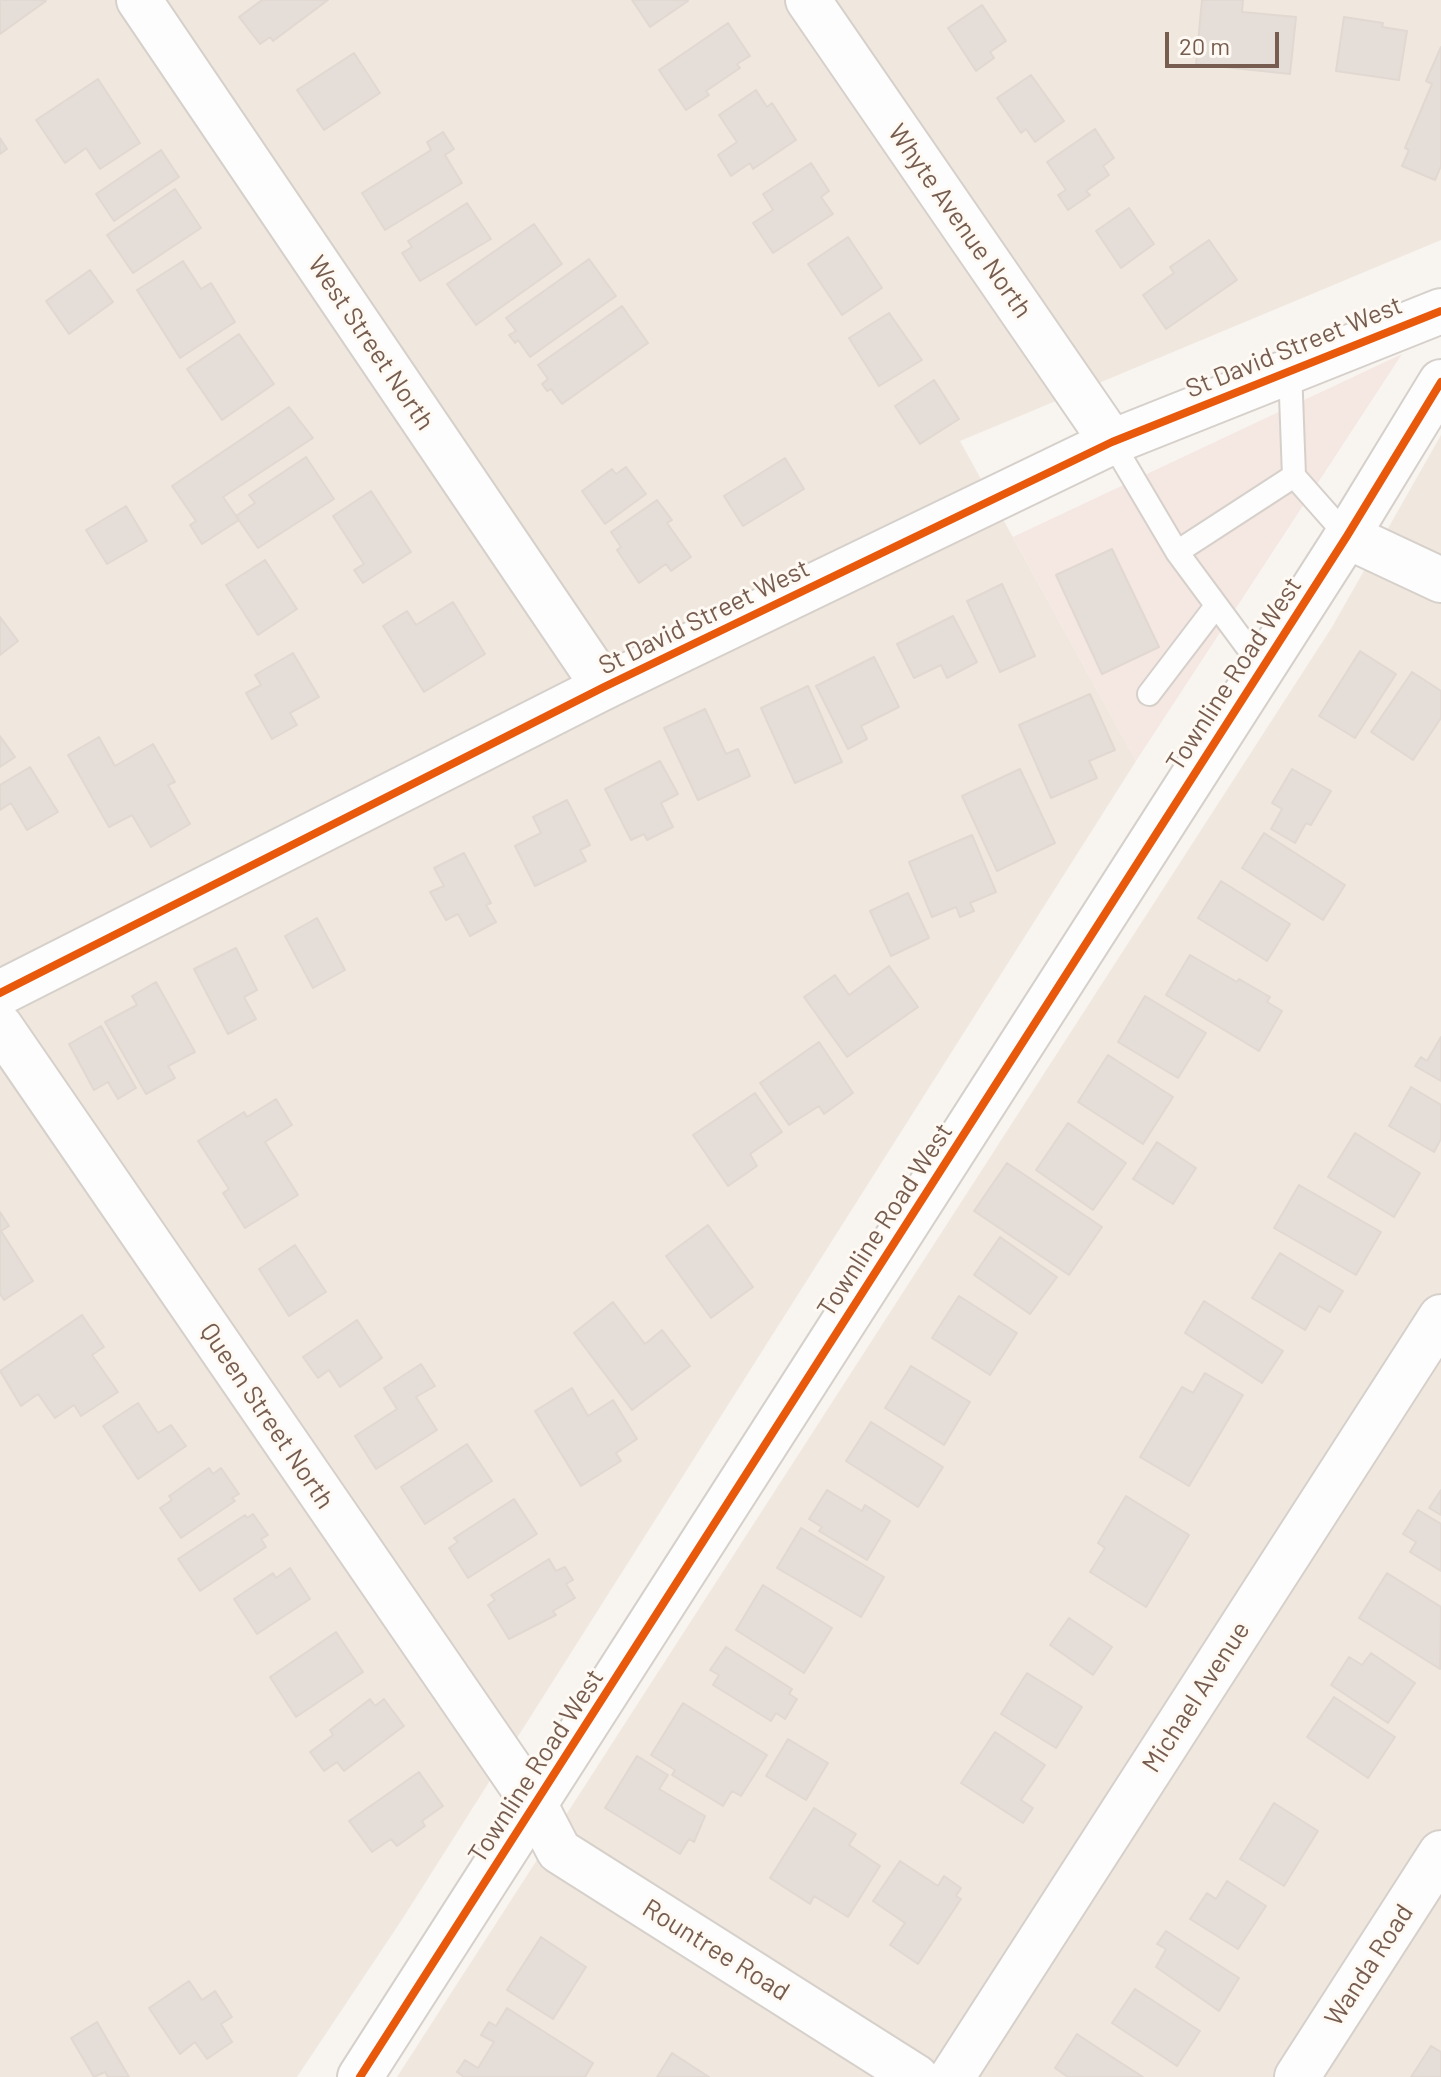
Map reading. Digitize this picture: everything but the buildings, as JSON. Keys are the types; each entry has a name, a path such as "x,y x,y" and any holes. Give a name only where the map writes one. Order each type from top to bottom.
{"street":[{"name":"West Street North","path":"139,0 604,687"},
{"name":"Whyte Avenue North","path":"822,5 1112,442"},
{"name":"St David Street West","path":"0,993 604,687 1112,442 1441,311"},
{"name":"Townline Road West","path":"360,2077 1347,536 1441,382"},
{"path":"1347,536 1441,580"},
{"name":"Queen Street North","path":"0,1026 535,1805"},
{"name":"Michael Avenue","path":"952,2077 1441,1317"},
{"name":"Rountree Road","path":"535,1805 559,1851 916,2077"},
{"name":"Wanda Road","path":"1297,2077 1441,1853"}],"lane":[{"path":"1290,369 1294,476 1347,536"},
{"path":"1112,442 1177,552 1262,667"},
{"path":"1177,552 1294,476"},
{"path":"1149,694 1216,606"}],"shaded area":[{"path":"0,0 1441,0 1441,240 960,441 1136,761 401,1921 297,2077 0,2077"},
{"path":"1402,354 1136,761 1013,537"},
{"path":"1441,435 1441,2077 397,2077 1332,627"}],"cycle path":[{"path":"0,993 604,687 1112,442 1441,311"},
{"path":"360,2077 1347,536 1441,382"}]}
